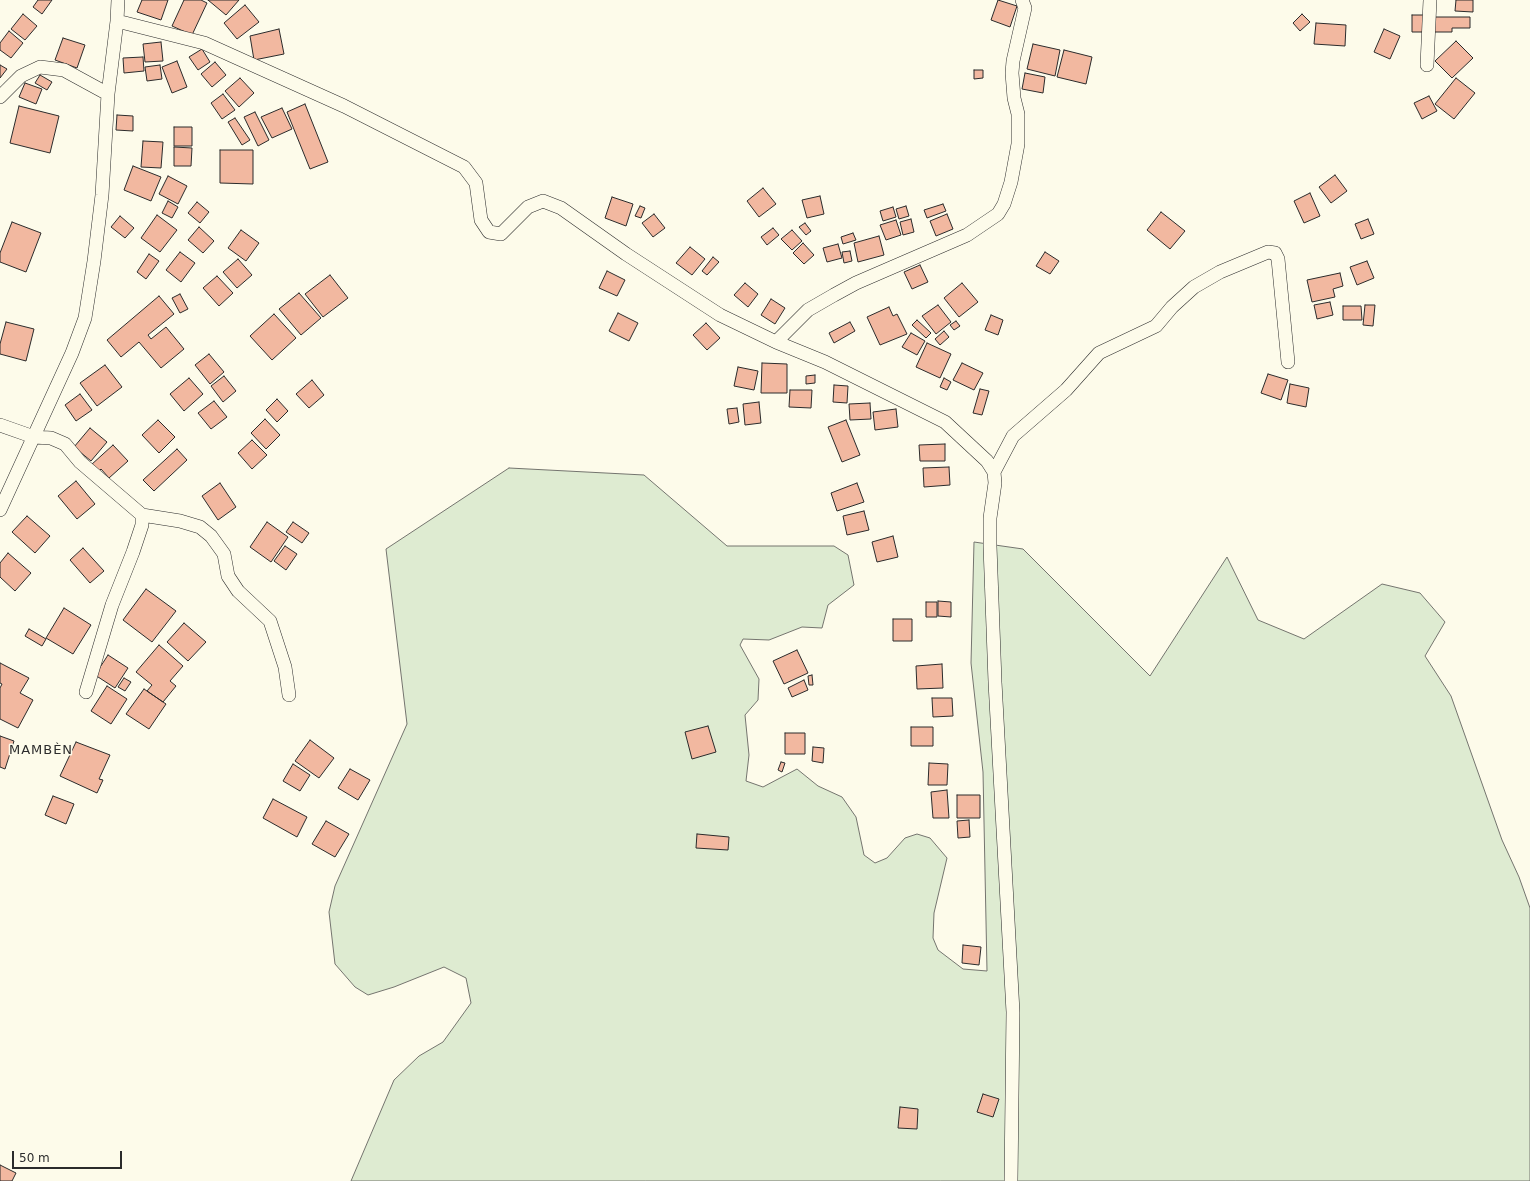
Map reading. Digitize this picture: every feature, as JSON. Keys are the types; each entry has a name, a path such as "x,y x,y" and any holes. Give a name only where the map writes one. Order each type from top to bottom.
{"street":[{"path":"0,510 72,353 85,318 102,195 108,94 117,21 118,0"},
{"path":"776,342 808,310 834,295 856,283 967,234 998,214 1004,204 1011,182 1018,144 1018,114 1014,98 1012,73 1013,61 1026,8 1022,0"},
{"path":"1428,65 1430,0"},
{"path":"117,21 204,43 344,106 464,168 476,183 481,220 489,232 501,234 528,207 543,201 561,208 626,254 720,315 776,342 825,362 945,422 975,449 994,472"},
{"path":"0,97 21,76 40,67 64,70 108,94"},
{"path":"1011,1181 1012,1012 995,682 991,568 990,518 995,483 994,472 1014,436 1066,390 1099,353 1156,326 1172,307 1194,287 1220,272 1268,252 1275,253 1278,259 1288,362"},
{"path":"0,425 34,437 52,438 65,444 80,462 142,515 180,520 200,527 211,536 224,554 228,576 238,591 270,622 285,667 289,695"},
{"path":"86,692 112,605 142,525 142,515"}],"green space":[{"path":"509,468 644,475 727,546 834,546 848,555 854,585 828,605 822,628 802,627 769,640 743,639 740,645 759,679 758,700 745,715 749,755 746,781 763,787 797,769 818,786 842,797 856,817 864,855 875,863 887,858 905,838 917,834 930,838 947,858 934,913 933,938 938,950 963,969 987,971 983,772 971,663 974,542 1023,549 1150,676 1227,557 1258,620 1304,639 1382,584 1420,593 1445,622 1425,656 1451,696 1502,840 1519,877 1530,908 1530,1181 351,1181 394,1080 419,1056 443,1042 471,1003 466,978 444,967 394,987 368,995 355,987 335,964 329,912 335,886 407,724 386,549"}],"building":[{"path":"38,0 52,0 42,14 33,7"},
{"path":"142,0 168,0 161,20 137,12"},
{"path":"184,0 201,0 207,3 192,35 172,26"},
{"path":"208,0 239,0 226,15"},
{"path":"998,0 1017,6 1010,27 991,20"},
{"path":"1456,0 1473,0 1473,12 1455,11"},
{"path":"245,5 259,22 237,39 224,23"},
{"path":"23,14 37,26 25,40 11,29"},
{"path":"1302,14 1310,22 1300,31 1293,23"},
{"path":"1412,15 1426,15 1426,32 1412,32"},
{"path":"1434,17 1470,17 1470,28 1452,28 1452,32 1434,32"},
{"path":"1316,23 1346,25 1345,46 1314,44"},
{"path":"279,29 284,54 254,60 250,36"},
{"path":"1384,29 1400,36 1390,59 1374,52"},
{"path":"9,31 23,43 11,58 0,50 0,43"},
{"path":"63,38 85,45 77,68 55,60"},
{"path":"1456,41 1473,58 1452,78 1435,61"},
{"path":"161,42 163,61 145,62 143,44"},
{"path":"1033,44 1060,50 1055,76 1027,69"},
{"path":"202,49 210,62 198,70 189,57"},
{"path":"1064,50 1092,57 1086,84 1057,77"},
{"path":"143,57 144,71 124,73 123,58"},
{"path":"177,61 187,87 172,93 162,67"},
{"path":"215,62 226,75 212,87 201,74"},
{"path":"0,65 7,69 0,78"},
{"path":"160,65 162,79 147,81 145,67"},
{"path":"974,70 983,70 983,78 974,79"},
{"path":"1025,73 1045,77 1043,93 1022,89"},
{"path":"40,75 52,82 47,90 35,83"},
{"path":"240,78 254,93 239,107 225,91"},
{"path":"1456,78 1475,93 1454,119 1435,104"},
{"path":"25,83 42,89 36,104 19,97"},
{"path":"223,94 235,110 222,119 211,103"},
{"path":"1429,96 1437,111 1422,119 1414,103"},
{"path":"305,104 328,162 310,169 287,112"},
{"path":"19,106 59,116 50,153 10,143"},
{"path":"282,108 292,129 272,138 261,117"},
{"path":"255,112 269,140 258,146 244,117"},
{"path":"117,115 133,116 133,131 116,130"},
{"path":"235,118 250,140 242,145 228,122"},
{"path":"174,127 192,127 192,146 174,146"},
{"path":"143,141 163,142 161,168 141,167"},
{"path":"174,147 192,148 191,166 174,166"},
{"path":"220,150 253,150 253,184 220,183"},
{"path":"133,166 161,177 151,201 124,190"},
{"path":"1335,175 1347,191 1331,203 1319,187"},
{"path":"168,176 187,186 178,204 159,194"},
{"path":"763,188 776,204 759,217 747,201"},
{"path":"1310,193 1320,216 1304,223 1294,201"},
{"path":"820,196 824,214 807,218 802,200"},
{"path":"612,197 633,204 626,226 605,218"},
{"path":"168,201 178,207 172,218 162,213"},
{"path":"197,202 209,212 200,223 188,213"},
{"path":"943,204 946,211 927,218 924,210"},
{"path":"640,206 645,208 641,218 635,216"},
{"path":"906,206 909,216 899,219 896,209"},
{"path":"893,207 896,217 883,221 880,211"},
{"path":"1161,212 1185,231 1170,249 1147,230"},
{"path":"654,214 665,228 653,237 642,223"},
{"path":"947,214 953,229 936,236 930,221"},
{"path":"157,215 177,230 160,252 141,238"},
{"path":"120,216 134,228 125,238 111,227"},
{"path":"911,219 914,232 903,235 900,222"},
{"path":"1368,219 1374,234 1361,239 1355,224"},
{"path":"896,220 901,235 886,240 880,225"},
{"path":"12,222 41,233 26,272 0,262 0,253"},
{"path":"805,223 811,231 806,235 799,227"},
{"path":"199,227 214,241 203,253 188,240"},
{"path":"773,228 779,235 767,245 761,237"},
{"path":"241,230 259,243 246,261 228,248"},
{"path":"792,230 802,241 792,250 781,239"},
{"path":"853,233 856,240 843,244 841,237"},
{"path":"879,236 884,255 858,262 854,243"},
{"path":"803,243 814,255 804,264 793,253"},
{"path":"838,244 842,258 827,262 823,248"},
{"path":"690,247 705,259 692,275 676,263"},
{"path":"850,251 852,261 844,263 842,252"},
{"path":"180,252 195,263 181,282 166,270"},
{"path":"1045,252 1059,261 1050,274 1036,266"},
{"path":"149,254 159,261 146,279 137,272"},
{"path":"713,257 719,262 707,275 702,271"},
{"path":"238,259 252,275 237,288 223,272"},
{"path":"1367,261 1374,278 1357,285 1350,267"},
{"path":"920,265 928,282 912,289 904,272"},
{"path":"607,271 625,280 617,296 599,288"},
{"path":"1340,273 1343,286 1333,289 1335,297 1312,302 1307,280"},
{"path":"330,275 348,298 323,317 305,294"},
{"path":"217,276 233,293 219,306 203,288"},
{"path":"745,283 758,294 748,307 734,295"},
{"path":"962,283 978,302 959,317 944,298"},
{"path":"299,293 321,318 301,335 279,309"},
{"path":"180,294 188,309 180,313 172,298"},
{"path":"159,296 174,314 148,335 151,339 166,327 184,349 161,368 139,342 121,357 107,340"},
{"path":"771,299 785,308 775,324 761,315"},
{"path":"1330,302 1333,315 1317,319 1314,305"},
{"path":"938,305 951,322 936,334 922,316"},
{"path":"1365,305 1375,305 1373,326 1363,325"},
{"path":"1343,306 1361,306 1362,320 1343,320"},
{"path":"889,307 893,316 897,314 907,334 880,345 867,317"},
{"path":"618,313 638,323 629,341 609,331"},
{"path":"274,314 296,338 272,360 250,336"},
{"path":"991,315 1003,320 998,335 985,330"},
{"path":"917,320 931,333 926,338 912,325"},
{"path":"956,321 960,326 954,330 950,325"},
{"path":"6,322 34,329 26,361 0,354 0,344"},
{"path":"850,322 855,331 834,343 829,333"},
{"path":"706,323 720,338 707,350 693,335"},
{"path":"944,331 949,337 940,345 935,339"},
{"path":"911,333 925,341 917,355 902,347"},
{"path":"927,343 951,354 940,378 916,367"},
{"path":"209,354 224,372 210,384 195,365"},
{"path":"762,363 787,364 787,393 761,393"},
{"path":"962,363 983,373 974,390 953,380"},
{"path":"105,365 122,387 97,406 80,383"},
{"path":"738,367 758,371 754,390 734,386"},
{"path":"1268,374 1288,380 1281,400 1261,393"},
{"path":"815,375 815,383 806,384 806,376"},
{"path":"224,376 236,391 223,402 211,386"},
{"path":"189,378 203,394 184,411 170,394"},
{"path":"944,378 951,382 947,390 940,387"},
{"path":"312,380 324,395 309,408 296,394"},
{"path":"1290,384 1309,388 1306,407 1287,403"},
{"path":"834,385 848,386 847,403 833,402"},
{"path":"980,389 989,391 982,415 973,413"},
{"path":"790,390 812,390 811,408 789,407"},
{"path":"80,394 92,410 76,421 65,405"},
{"path":"277,399 288,411 277,422 266,410"},
{"path":"214,401 227,417 211,429 198,413"},
{"path":"759,402 761,423 745,425 743,404"},
{"path":"870,403 871,419 850,420 849,404"},
{"path":"737,408 739,422 729,424 727,409"},
{"path":"896,409 898,427 875,430 873,412"},
{"path":"265,419 280,435 266,449 251,433"},
{"path":"158,420 175,437 159,453 142,435"},
{"path":"846,420 860,455 842,462 828,427"},
{"path":"90,428 107,442 91,461 74,447"},
{"path":"252,440 267,455 252,469 238,453"},
{"path":"945,444 945,461 920,461 919,445"},
{"path":"113,445 128,461 109,478 101,469 98,472 91,465"},
{"path":"177,449 187,460 154,491 143,480"},
{"path":"949,467 950,485 924,487 923,468"},
{"path":"76,481 95,504 77,519 58,496"},
{"path":"220,483 236,507 218,520 202,496"},
{"path":"857,483 864,502 837,511 831,493"},
{"path":"864,511 869,530 847,535 843,516"},
{"path":"27,516 50,536 35,553 12,532"},
{"path":"267,522 288,537 271,562 250,547"},
{"path":"293,522 309,533 302,543 286,532"},
{"path":"893,536 898,557 877,562 872,542"},
{"path":"285,546 297,554 286,570 274,561"},
{"path":"83,548 104,571 90,583 70,560"},
{"path":"8,553 31,573 15,591 0,577 0,563"},
{"path":"146,589 176,611 152,642 123,620"},
{"path":"938,601 951,602 951,617 938,616"},
{"path":"926,602 937,602 937,617 926,617"},
{"path":"64,608 91,625 73,654 46,638"},
{"path":"893,619 912,619 912,641 893,641"},
{"path":"184,623 206,642 188,661 167,642"},
{"path":"29,629 46,639 42,646 25,636"},
{"path":"159,645 183,666 170,681 176,686 163,702 147,691 152,685 136,672"},
{"path":"797,650 808,673 784,684 773,661"},
{"path":"108,655 128,668 115,688 95,675"},
{"path":"0,663 29,678 20,693 33,700 18,728 0,719 0,688 2,684 0,683"},
{"path":"942,664 943,688 917,689 916,666"},
{"path":"812,675 813,685 809,685 808,676"},
{"path":"124,678 131,682 125,691 118,687"},
{"path":"804,680 808,690 792,697 788,688"},
{"path":"107,686 127,699 111,724 91,711"},
{"path":"144,689 166,704 149,729 126,714"},
{"path":"932,698 952,698 953,716 933,717"},
{"path":"708,726 716,752 692,759 685,732"},
{"path":"911,727 933,727 933,746 911,746"},
{"path":"785,733 805,733 805,754 785,754"},
{"path":"0,736 14,741 5,769 0,767"},
{"path":"310,740 334,758 319,778 295,761"},
{"path":"76,742 110,755 99,779 103,780 97,793 60,776"},
{"path":"813,747 824,748 823,763 812,761"},
{"path":"781,762 785,763 782,772 778,770"},
{"path":"929,763 948,764 947,785 928,785"},
{"path":"293,764 310,775 300,791 283,781"},
{"path":"350,769 370,780 358,800 338,788"},
{"path":"947,790 949,818 933,818 931,792"},
{"path":"957,795 980,795 980,818 957,818"},
{"path":"53,796 74,804 66,824 45,815"},
{"path":"273,799 307,817 297,837 263,818"},
{"path":"969,820 970,837 958,838 957,821"},
{"path":"326,821 349,834 335,857 312,844"},
{"path":"697,834 729,837 728,850 696,848"},
{"path":"963,945 981,947 979,965 962,963"},
{"path":"983,1094 999,1099 993,1117 977,1112"},
{"path":"900,1107 918,1109 917,1129 898,1128"},
{"path":"0,1165 16,1173 12,1181 0,1181"}],"district":[{"name":"MAMBÈN","path":"41,751"}]}
